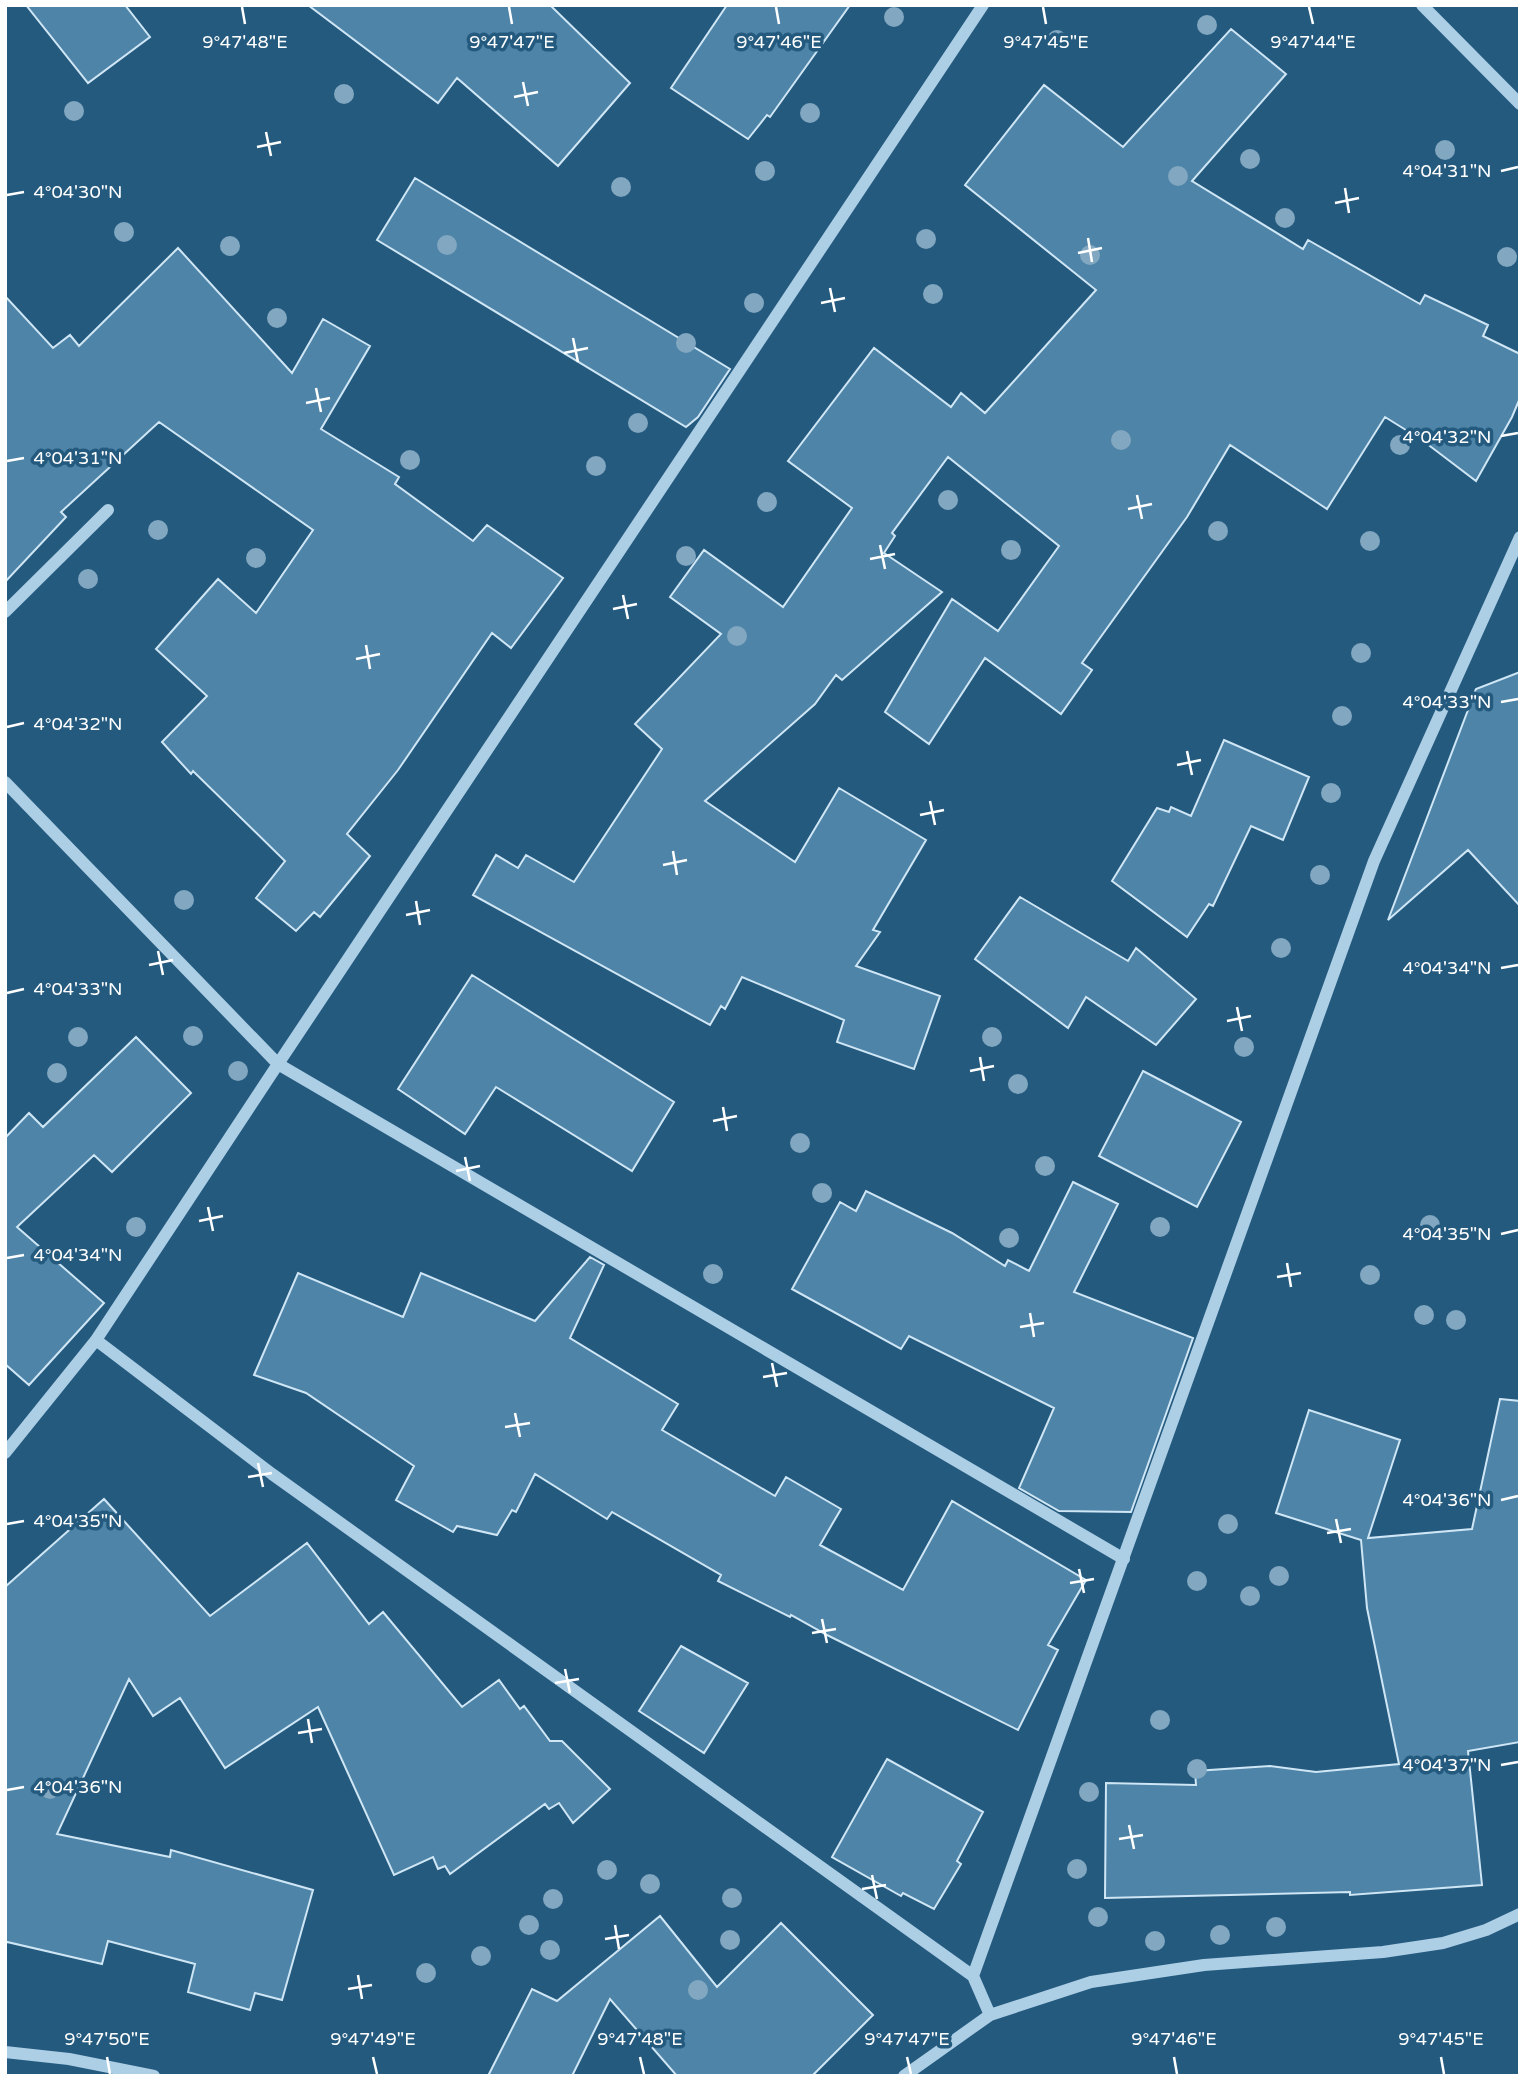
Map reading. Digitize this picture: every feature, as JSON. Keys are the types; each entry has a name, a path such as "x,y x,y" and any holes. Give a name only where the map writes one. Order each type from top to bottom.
{"street":[{"path":"5,1452 96,1340 983,5"},
{"path":"1422,5 1520,104"},
{"path":"5,612 108,510"},
{"path":"973,1976 1374,861 1520,537"},
{"path":"5,782 278,1064 1125,1559"},
{"path":"96,1340 272,1474 973,1976 990,2015"},
{"path":"904,2076 990,2015 1091,1982 1203,1965 1383,1952 1443,1943 1486,1930 1520,1914"},
{"path":"5,2052 69,2059 154,2076"}],"building":[{"path":"26,5 125,5 150,37 88,83"},
{"path":"308,5 550,5 630,83 558,166 457,78 438,103"},
{"path":"727,5 850,5 770,117 767,115 748,139 671,88"},
{"path":"1231,29 1286,74 1192,181 1303,249 1308,240 1420,304 1425,295 1488,325 1483,336 1520,354 1520,398 1476,481 1422,440 1385,417 1327,509 1230,445 1187,517 1082,663 1092,670 1061,714 985,658 929,744 885,712 952,599 998,631 1059,546 948,457 892,533 895,536 884,553 942,592 842,680 836,675 815,704 705,801 795,862 839,788 926,840 873,930 880,932 856,966 940,996 914,1069 837,1042 844,1020 742,977 725,1009 721,1006 710,1025 473,895 496,855 518,868 526,855 574,882 662,749 635,724 721,634 670,597 704,550 783,607 852,508 788,461 874,348 951,407 961,393 985,413 1096,290 965,185 1044,85 1123,147"},
{"path":"415,178 730,369 698,417 686,427 377,240"},
{"path":"178,248 292,373 323,319 370,346 321,429 399,477 395,484 473,541 487,525 563,578 511,648 492,633 398,770 347,834 370,856 320,917 314,912 296,931 256,898 285,861 193,771 191,774 162,742 207,696 156,649 218,579 256,613 313,530 159,422 61,512 66,517 5,582 5,296 53,348 70,335 79,346"},
{"path":"1520,672 1520,906 1468,850 1388,920 1476,689"},
{"path":"1224,740 1309,777 1283,840 1251,826 1213,906 1209,904 1187,937 1112,881 1157,808 1169,812 1171,807 1191,816"},
{"path":"1020,897 1128,961 1136,948 1196,999 1156,1045 1086,997 1068,1028 975,959"},
{"path":"472,975 674,1102 632,1171 496,1087 465,1134 398,1089"},
{"path":"136,1037 191,1093 112,1172 94,1155 17,1227 104,1303 29,1385 5,1364 5,1138 29,1113 43,1127"},
{"path":"1143,1071 1241,1122 1197,1207 1099,1156"},
{"path":"1073,1182 1118,1204 1074,1292 1193,1338 1131,1512 1059,1511 1019,1488 1054,1408 909,1336 901,1349 792,1289 840,1202 856,1211 866,1191 952,1233 1005,1266 1008,1260 1029,1271"},
{"path":"590,1257 604,1265 570,1338 678,1404 662,1430 775,1496 786,1477 841,1509 820,1545 903,1590 952,1501 1086,1580 1048,1645 1058,1650 1018,1730 718,1581 721,1575 612,1512 607,1519 535,1474 516,1512 512,1510 497,1535 457,1526 453,1532 396,1500 414,1466 306,1393 254,1375 298,1273 403,1317 421,1273 535,1321"},
{"path":"1500,1399 1520,1401 1520,1742 1468,1751 1482,1885 1350,1895 1350,1892 1105,1898 1106,1783 1196,1785 1195,1771 1270,1766 1316,1772 1399,1764 1367,1608 1361,1540 1276,1513 1309,1410 1400,1440 1368,1538 1472,1529"},
{"path":"104,1499 210,1616 307,1543 369,1624 383,1612 462,1707 499,1680 520,1709 524,1706 550,1741 562,1741 610,1789 573,1823 559,1803 549,1809 545,1804 450,1874 445,1866 438,1869 433,1857 394,1875 318,1707 225,1768 180,1698 153,1716 129,1679 57,1834 170,1857 171,1850 313,1890 282,2000 255,1993 250,2010 188,1992 195,1964 108,1941 102,1964 7,1942 5,1945 5,1587"},
{"path":"681,1646 748,1683 704,1753 639,1711"},
{"path":"887,1759 983,1812 957,1861 961,1864 934,1909 903,1893 901,1896 832,1857"},
{"path":"660,1916 717,1987 781,1923 873,2015 812,2076 677,2076 610,1999 572,2076 488,2076 532,1989 557,2001"}]}
